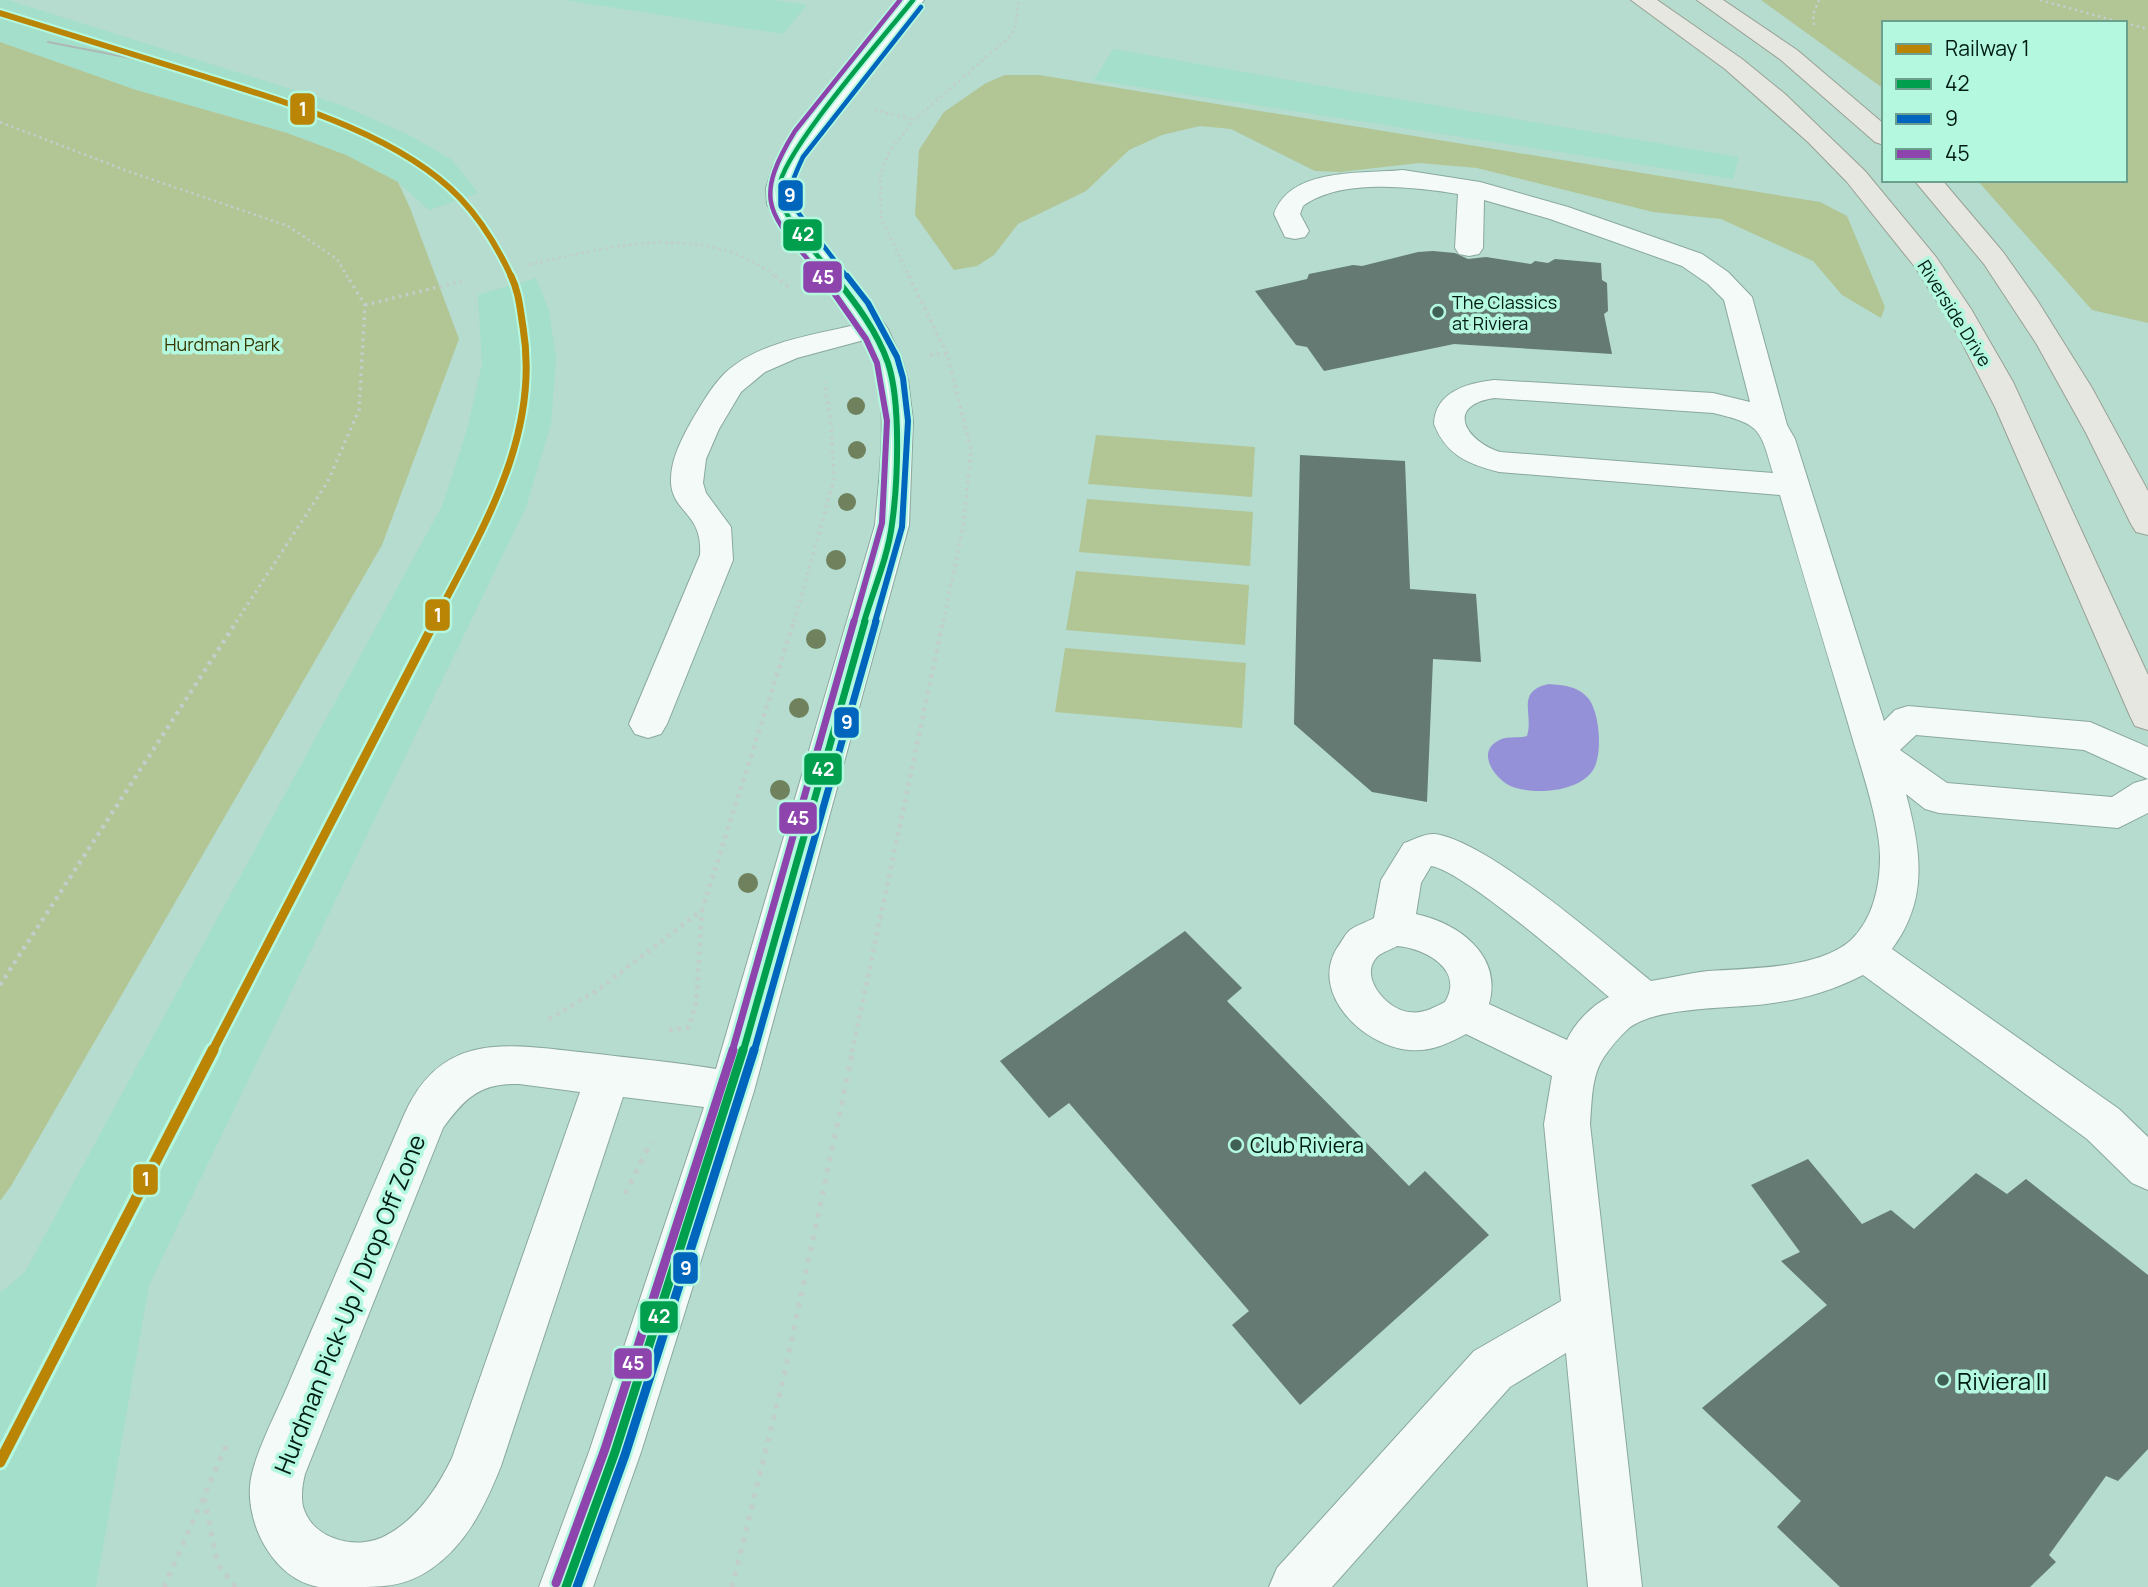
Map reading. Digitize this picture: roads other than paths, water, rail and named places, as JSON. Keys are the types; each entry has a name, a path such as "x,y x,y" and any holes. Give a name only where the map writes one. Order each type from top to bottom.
{"main road":[{"name":"Riverside Drive","path":"1642,0 1703,40 1781,102 1859,180 1894,219 1926,263 1984,355 2148,716"},
{"path":"1708,0 1789,55 1882,135"},
{"path":"1929,182 1986,250 2057,354 2094,418 2148,524"}],"lane":[{"path":"565,1587 615,1452 732,1091 892,525 897,452 895,390 887,360 873,329 822,258 788,217 779,200 780,181 788,160 913,0"},
{"path":"1295,231 1287,214 1291,202 1305,192 1324,185 1404,178 1471,188 1559,213 1692,260 1718,278 1738,298 1771,425 1779,439 1875,752 1897,836 1900,855 1898,890 1884,928 1865,953 1823,975 1767,986 1705,990 1644,1001 1614,1015 1586,1046 1571,1083 1567,1125 1615,1587"},
{"path":"1469,248 1471,188"},
{"path":"648,724 716,560 717,537 713,523 694,502 687,482 691,461 705,427 731,385 755,366 786,354 873,329"},
{"path":"1771,425 1753,413 1713,403 1494,389 1476,390 1461,397 1452,408 1449,420 1453,434 1464,447 1479,456 1499,462 1792,485"},
{"path":"1875,752 1908,720 2090,736 2148,764"},
{"path":"1875,752 1940,798 2118,813 2148,794"},
{"path":"1393,928 1401,880 1418,854 1435,850 1467,864 1591,956 1644,1001"},
{"path":"1393,928 1414,928 1433,935 1451,946 1464,961 1470,978 1470,996 1463,1012 1450,1024 1433,1031 1413,1032 1385,1024 1361,1006 1352,990 1348,974 1351,958 1360,943 1375,933 1393,928"},
{"path":"1865,953 2103,1124 2148,1168"},
{"path":"1463,1012 1578,1067"},
{"name":"Hurdman Pick-Up / Drop Off Zone","path":"608,1075 480,1453 460,1502 435,1534 396,1560 360,1571 328,1569 301,1554 281,1525 276,1486 296,1427 426,1115 442,1092 462,1076 485,1067 509,1063 608,1075 732,1091"},
{"path":"1296,1587 1492,1369 1587,1313"}],"tram line":[{"path":"48,42 172,66"}],"rail line":[{"name":"1","path":"0,13 312,112 366,135 416,163 459,197 494,238 517,289 527,350 528,383 523,418 514,450 483,527 0,1462"}],"place":[{"name":"The Classics at Riviera","path":"1438,312"},
{"name":"Club Riviera","path":"1236,1145"},
{"name":"Riviera II","path":"1943,1380"}],"park label":[{"name":"Hurdman Park","path":"222,344"}]}
